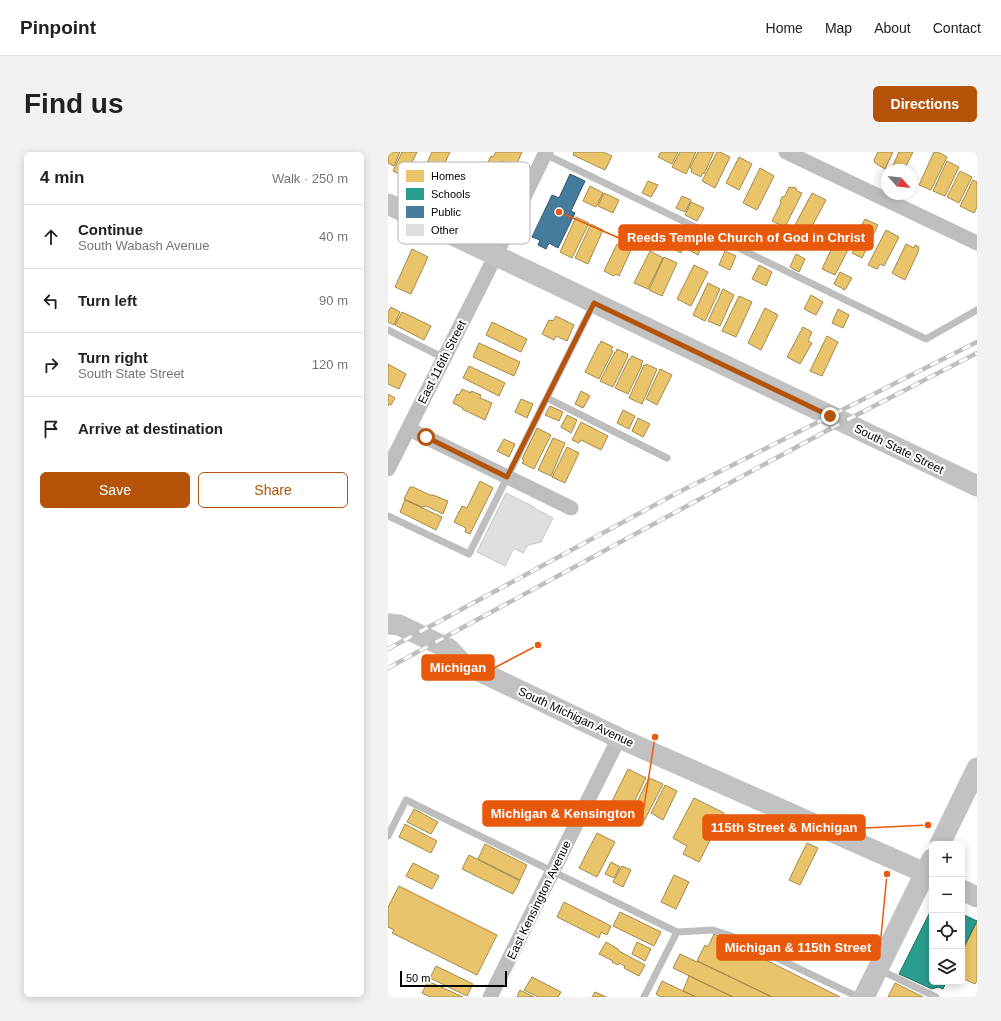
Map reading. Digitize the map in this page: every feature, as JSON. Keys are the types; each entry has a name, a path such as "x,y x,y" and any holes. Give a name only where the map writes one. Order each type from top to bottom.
{"street":[{"path":"786,152 977,243"},
{"name":"East 116th Street","path":"530,183 544,153"},
{"name":"South State Street","path":"388,204 398,209"},
{"name":"South State Street","path":"471,244 977,486"},
{"name":"East 116th Street","path":"388,469 502,244"},
{"path":"408,428 571,508"},
{"name":"South Michigan Avenue","path":"388,624 399,625 449,649 462,663 619,738 929,870"},
{"name":"South Michigan Avenue","path":"388,633 394,638 443,662 462,663"},
{"name":"East Kensington Avenue","path":"490,997 619,738"},
{"path":"942,841 973,782"},
{"path":"864,997 929,872"},
{"path":"965,891 977,897"}],"lane":[{"path":"544,153 926,339 977,310"},
{"path":"388,516 469,554 594,303"},
{"path":"388,330 444,358"},
{"path":"547,398 667,458"},
{"path":"388,836 406,800 676,932 713,930 729,935 858,997"},
{"path":"644,997 676,932"},
{"path":"878,969 936,997"}],"building: Homes":[{"path":"388,152 400,152 394,166 388,163"},
{"path":"402,152 417,152 412,162 398,162 398,174 393,171"},
{"path":"432,152 450,152 445,162 427,162"},
{"path":"496,152 522,152 518,162 488,162 491,156 493,157"},
{"path":"574,152 603,152 612,156 605,170 573,155"},
{"path":"661,152 678,152 672,164 658,157"},
{"path":"680,152 696,152 686,174 672,167"},
{"path":"698,152 714,152 704,174 702,173 701,177 691,172 692,169 690,168"},
{"path":"717,152 730,157 715,188 702,181"},
{"path":"878,152 893,152 887,164 881,164 881,167 875,163 874,160"},
{"path":"899,152 913,152 907,164 894,164"},
{"path":"934,152 938,152 947,157 931,190 919,185"},
{"path":"739,157 752,164 739,190 726,183"},
{"path":"947,161 959,167 945,196 933,191"},
{"path":"760,168 774,176 757,210 743,203"},
{"path":"960,171 972,177 959,203 947,197"},
{"path":"973,180 977,182 977,207 974,213 960,206"},
{"path":"648,181 658,185 651,197 642,193"},
{"path":"590,186 603,193 596,207 583,201"},
{"path":"789,187 796,188 797,191 802,193 785,227 772,221 781,203 780,201 782,197 785,196"},
{"path":"604,193 619,200 613,213 598,206"},
{"path":"812,193 826,200 809,232 795,225"},
{"path":"682,196 691,200 685,212 676,208"},
{"path":"691,202 704,208 697,221 685,215"},
{"path":"576,217 589,223 572,258 560,252"},
{"path":"865,219 878,225 862,258 852,253 855,249 850,247"},
{"path":"591,224 603,230 588,264 575,258"},
{"path":"678,229 690,235 681,253 669,247"},
{"path":"886,230 899,237 884,266 880,264 877,269 868,265"},
{"path":"838,235 852,242 835,275 822,269"},
{"path":"693,237 704,242 698,255 687,249"},
{"path":"617,244 631,250 619,276 616,274 614,276 604,271"},
{"path":"906,244 914,248 915,245 919,247 919,250 905,280 892,273"},
{"path":"412,249 428,257 411,294 395,287"},
{"path":"650,251 663,258 648,289 634,283"},
{"path":"725,251 736,256 730,270 719,265"},
{"path":"796,254 805,259 799,272 790,267"},
{"path":"664,257 677,263 662,296 649,290"},
{"path":"694,265 708,272 691,306 677,299"},
{"path":"759,265 772,272 766,286 752,279"},
{"path":"840,272 852,278 845,290 834,284"},
{"path":"708,283 720,289 705,321 693,315"},
{"path":"723,289 734,295 720,326 708,321"},
{"path":"811,295 823,302 816,315 804,309"},
{"path":"739,296 752,302 736,337 722,331"},
{"path":"391,307 400,312 394,325 388,322 388,312"},
{"path":"765,308 778,315 761,350 748,343"},
{"path":"838,309 849,315 843,328 832,323"},
{"path":"402,312 431,326 424,340 395,325"},
{"path":"556,316 574,325 567,341 556,336 554,340 542,334 549,320 553,321"},
{"path":"492,322 527,339 521,352 486,335"},
{"path":"803,327 812,332 808,341 812,343 800,364 787,357"},
{"path":"827,336 838,342 822,376 810,371"},
{"path":"601,341 613,347 611,350 613,351 599,379 585,372"},
{"path":"479,343 520,362 514,376 473,357"},
{"path":"617,349 628,354 613,387 600,381"},
{"path":"632,356 643,361 628,394 615,388 629,359"},
{"path":"388,364 406,374 399,389 388,384"},
{"path":"646,364 657,369 642,404 629,398 644,365 645,366"},
{"path":"469,366 505,383 499,396 463,378"},
{"path":"660,369 672,375 657,405 646,399"},
{"path":"462,389 481,395 480,398 492,403 485,420 453,403 457,394 459,395"},
{"path":"581,391 590,396 583,408 575,404"},
{"path":"388,394 395,398 391,405 389,404 388,406"},
{"path":"521,399 533,404 527,418 515,412"},
{"path":"550,406 563,412 559,421 545,415"},
{"path":"623,410 635,416 629,429 617,423"},
{"path":"567,415 577,420 571,433 561,427"},
{"path":"638,418 650,424 643,437 632,431"},
{"path":"581,422 608,436 601,450 581,440 579,443 572,440"},
{"path":"537,428 551,435 534,469 522,463 524,460 522,459"},
{"path":"553,438 565,443 551,476 538,470"},
{"path":"504,439 515,444 509,457 497,451"},
{"path":"567,447 579,453 565,483 552,477"},
{"path":"480,481 493,488 470,534 465,532 466,528 454,522 462,506 467,508"},
{"path":"410,487 448,501 443,514 426,506 422,507 404,499"},
{"path":"405,500 442,517 436,530 400,512"},
{"path":"628,769 646,778 626,818 608,809"},
{"path":"649,778 663,784 644,821 631,814"},
{"path":"665,785 677,791 663,820 651,813"},
{"path":"694,798 724,813 699,862 683,854 687,846 673,838"},
{"path":"414,809 438,822 431,834 407,822"},
{"path":"405,824 437,841 431,853 399,837"},
{"path":"597,833 615,842 597,877 579,868"},
{"path":"807,843 818,848 800,885 789,880"},
{"path":"485,844 527,865 520,880 478,859"},
{"path":"469,855 520,881 513,894 462,869"},
{"path":"611,862 620,867 614,878 605,874"},
{"path":"413,863 439,876 432,889 406,876"},
{"path":"622,866 631,870 623,887 613,882"},
{"path":"674,875 689,882 676,909 661,902"},
{"path":"399,886 497,935 477,975 392,933 394,930 388,927 388,907"},
{"path":"564,902 611,926 607,935 601,932 599,938 557,917"},
{"path":"620,912 661,932 654,946 613,926"},
{"path":"977,921 977,981 975,984 965,979 965,945"},
{"path":"714,934 840,997 772,997 697,961 705,945 708,947"},
{"path":"606,942 645,965 639,976 624,968 625,966 619,963 618,965 599,954"},
{"path":"637,942 651,949 645,961 632,954"},
{"path":"680,954 772,997 733,997 673,968"},
{"path":"436,966 473,984 467,996 430,978"},
{"path":"689,976 733,997 696,997 683,991"},
{"path":"532,977 561,992 558,997 538,997 524,990"},
{"path":"428,981 463,997 430,997 422,993"},
{"path":"662,981 696,997 661,997 656,994"},
{"path":"895,983 923,997 888,997"},
{"path":"520,990 534,997 517,997"},
{"path":"595,992 606,997 592,997"}],"building: Schools":[{"path":"929,914 929,985 945,985 943,989 938,987 932,989 899,974"},
{"path":"965,915 977,921 965,945"}],"building: Public":[{"path":"570,174 585,181 571,211 575,213 558,248 549,243 546,249 538,245 540,240 532,237 552,195 559,198"}],"building: Other":[{"path":"506,493 553,518 541,542 528,545 523,553 514,548 505,566 477,552"}],"railway":[{"path":"388,649 677,493 977,342"},
{"path":"388,668 843,422 977,353"}],"place":[{"name":"Reeds Temple Church of God in Christ","path":"559,212"},
{"name":"Michigan","path":"538,645"},
{"name":"Michigan & Kensington","path":"655,737"},
{"name":"115th Street & Michigan","path":"928,825"},
{"name":"Michigan & 115th Street","path":"887,874"}],"route":[{"path":"426,437 507,477 594,303 830,416"}]}
